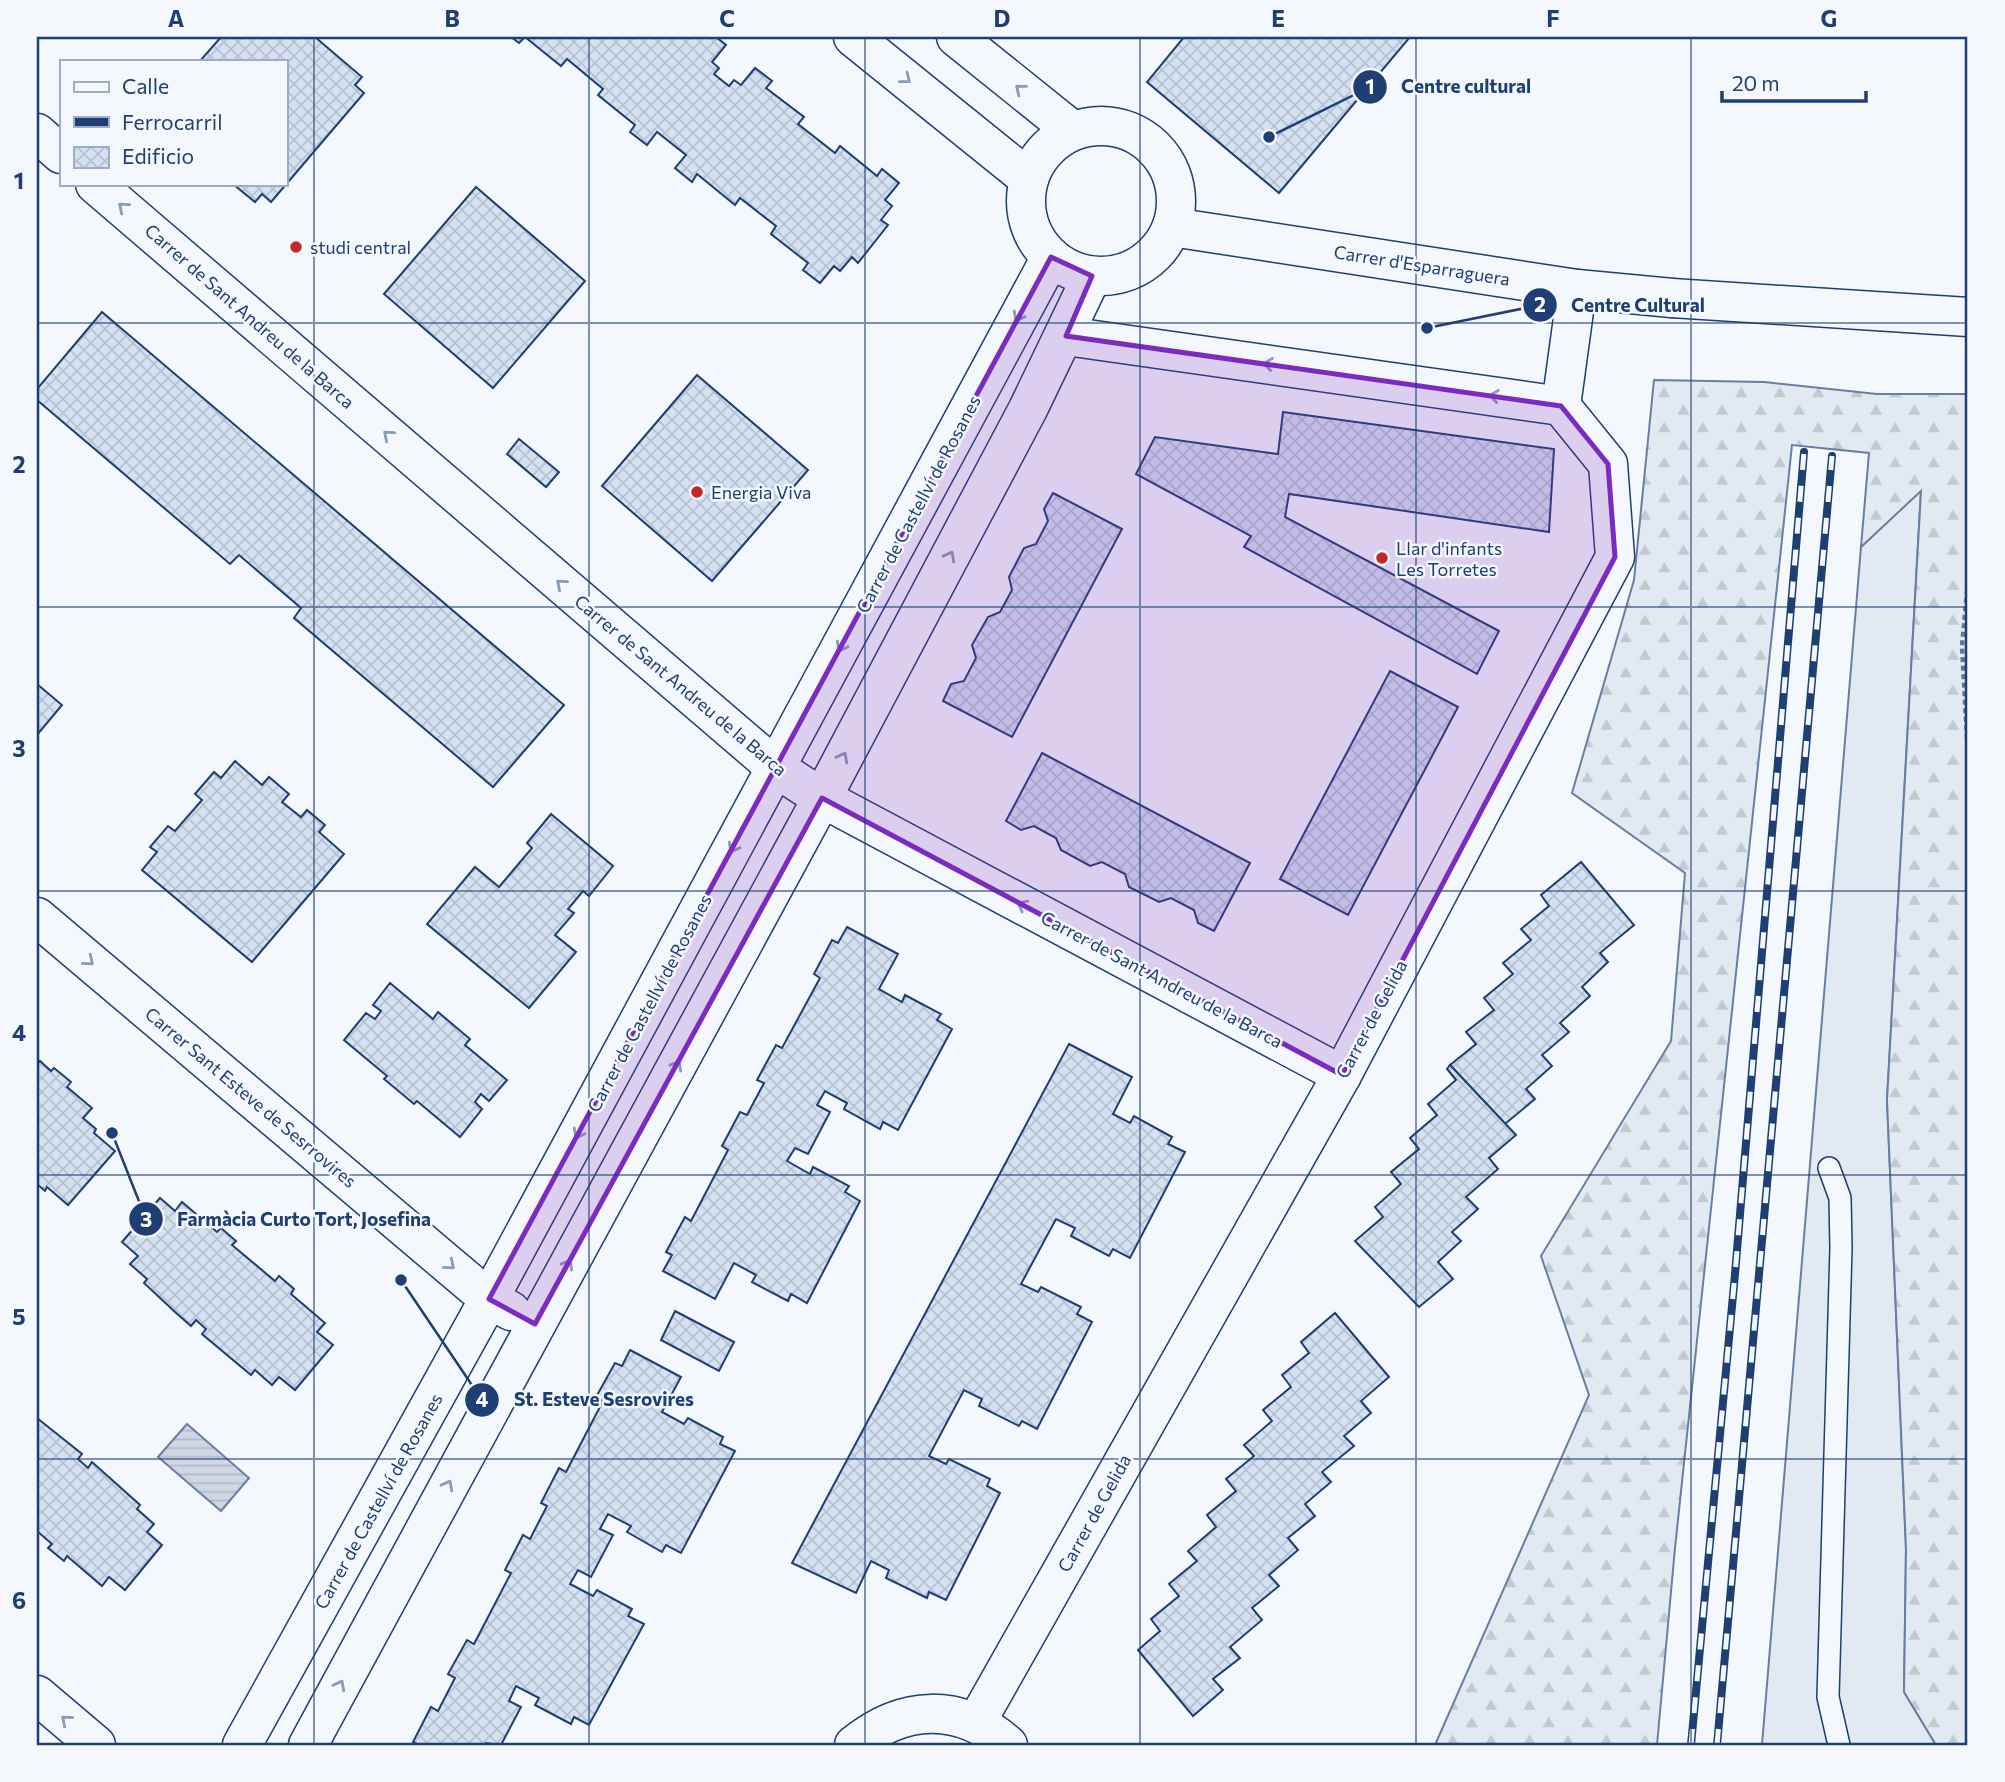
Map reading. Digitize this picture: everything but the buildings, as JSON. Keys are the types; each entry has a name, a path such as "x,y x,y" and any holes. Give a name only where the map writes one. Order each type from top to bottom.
{"street":[{"path":"853,37 1029,179"},
{"path":"956,37 1073,131"},
{"path":"1097,126 1122,128 1144,139 1161,156 1173,178 1177,203 1172,227 1160,249 1141,265 1118,275 1093,276 1070,270 1051,257 1037,241 1029,221 1026,200 1029,179 1039,159 1054,143 1073,131 1097,126"},
{"path":"37,133 60,154"},
{"name":"Carrer de Sant Andreu de la Barca","path":"97,186 776,768 821,798 1342,1075"},
{"name":"Carrer d'Esparraguera","path":"1172,227 1577,289 1672,298 1968,317"},
{"name":"Carrer de Castellví de Rosanes","path":"242,1745 489,1298 1051,257"},
{"path":"308,1745 821,798 1066,336 1093,276"},
{"path":"1066,336 1561,406 1577,289"},
{"name":"Carrer de Gelida","path":"976,1723 1342,1075 1615,557 1608,464 1561,406"},
{"name":"Carrer Sant Esteve de Sesrrovires","path":"37,917 489,1298 535,1324"},
{"path":"37,1695 96,1745"},
{"path":"854,1745 874,1728 906,1716 942,1713 976,1723 1009,1745"}],"lane":[{"path":"1829,1168 1840,1198 1841,1248 1828,1697 1839,1745"}],"path":[{"path":"1968,581 1962,646 1968,757"}],"highlighted area":[{"path":"1051,257 1092,276 1066,336 1561,406 1608,464 1615,557 1342,1075 822,798 535,1324 489,1299"}],"green space":[{"path":"1654,380 1764,382 1877,394 1968,394 1968,1745 1936,1745 1904,1692 1906,1549 1887,1100 1921,491 1861,547 1869,453 1792,445 1675,1548 1657,1745 1435,1745 1589,1395 1541,1256 1671,1041 1685,873 1572,793 1634,580"},
{"path":"1921,490 1887,1100 1906,1549 1904,1692 1936,1745 1762,1745 1861,547"}],"shaded area":[{"path":"187,1424 249,1478 221,1511 158,1457"}],"railway":[{"path":"1691,1745 1735,1274 1804,452"},
{"path":"1717,1745 1832,456"}],"place":[{"name":"Centre cultural","path":"1269,137"},
{"name":"studi central","path":"296,247"},
{"name":"Centre Cultural","path":"1427,328"},
{"name":"Energia Viva","path":"697,492"},
{"name":"Llar d'infants Les Torretes","path":"1382,558"},
{"name":"Farmàcia Curto Tort, Josefina","path":"112,1133"},
{"name":"St. Esteve Sesrovires","path":"401,1280"}]}
